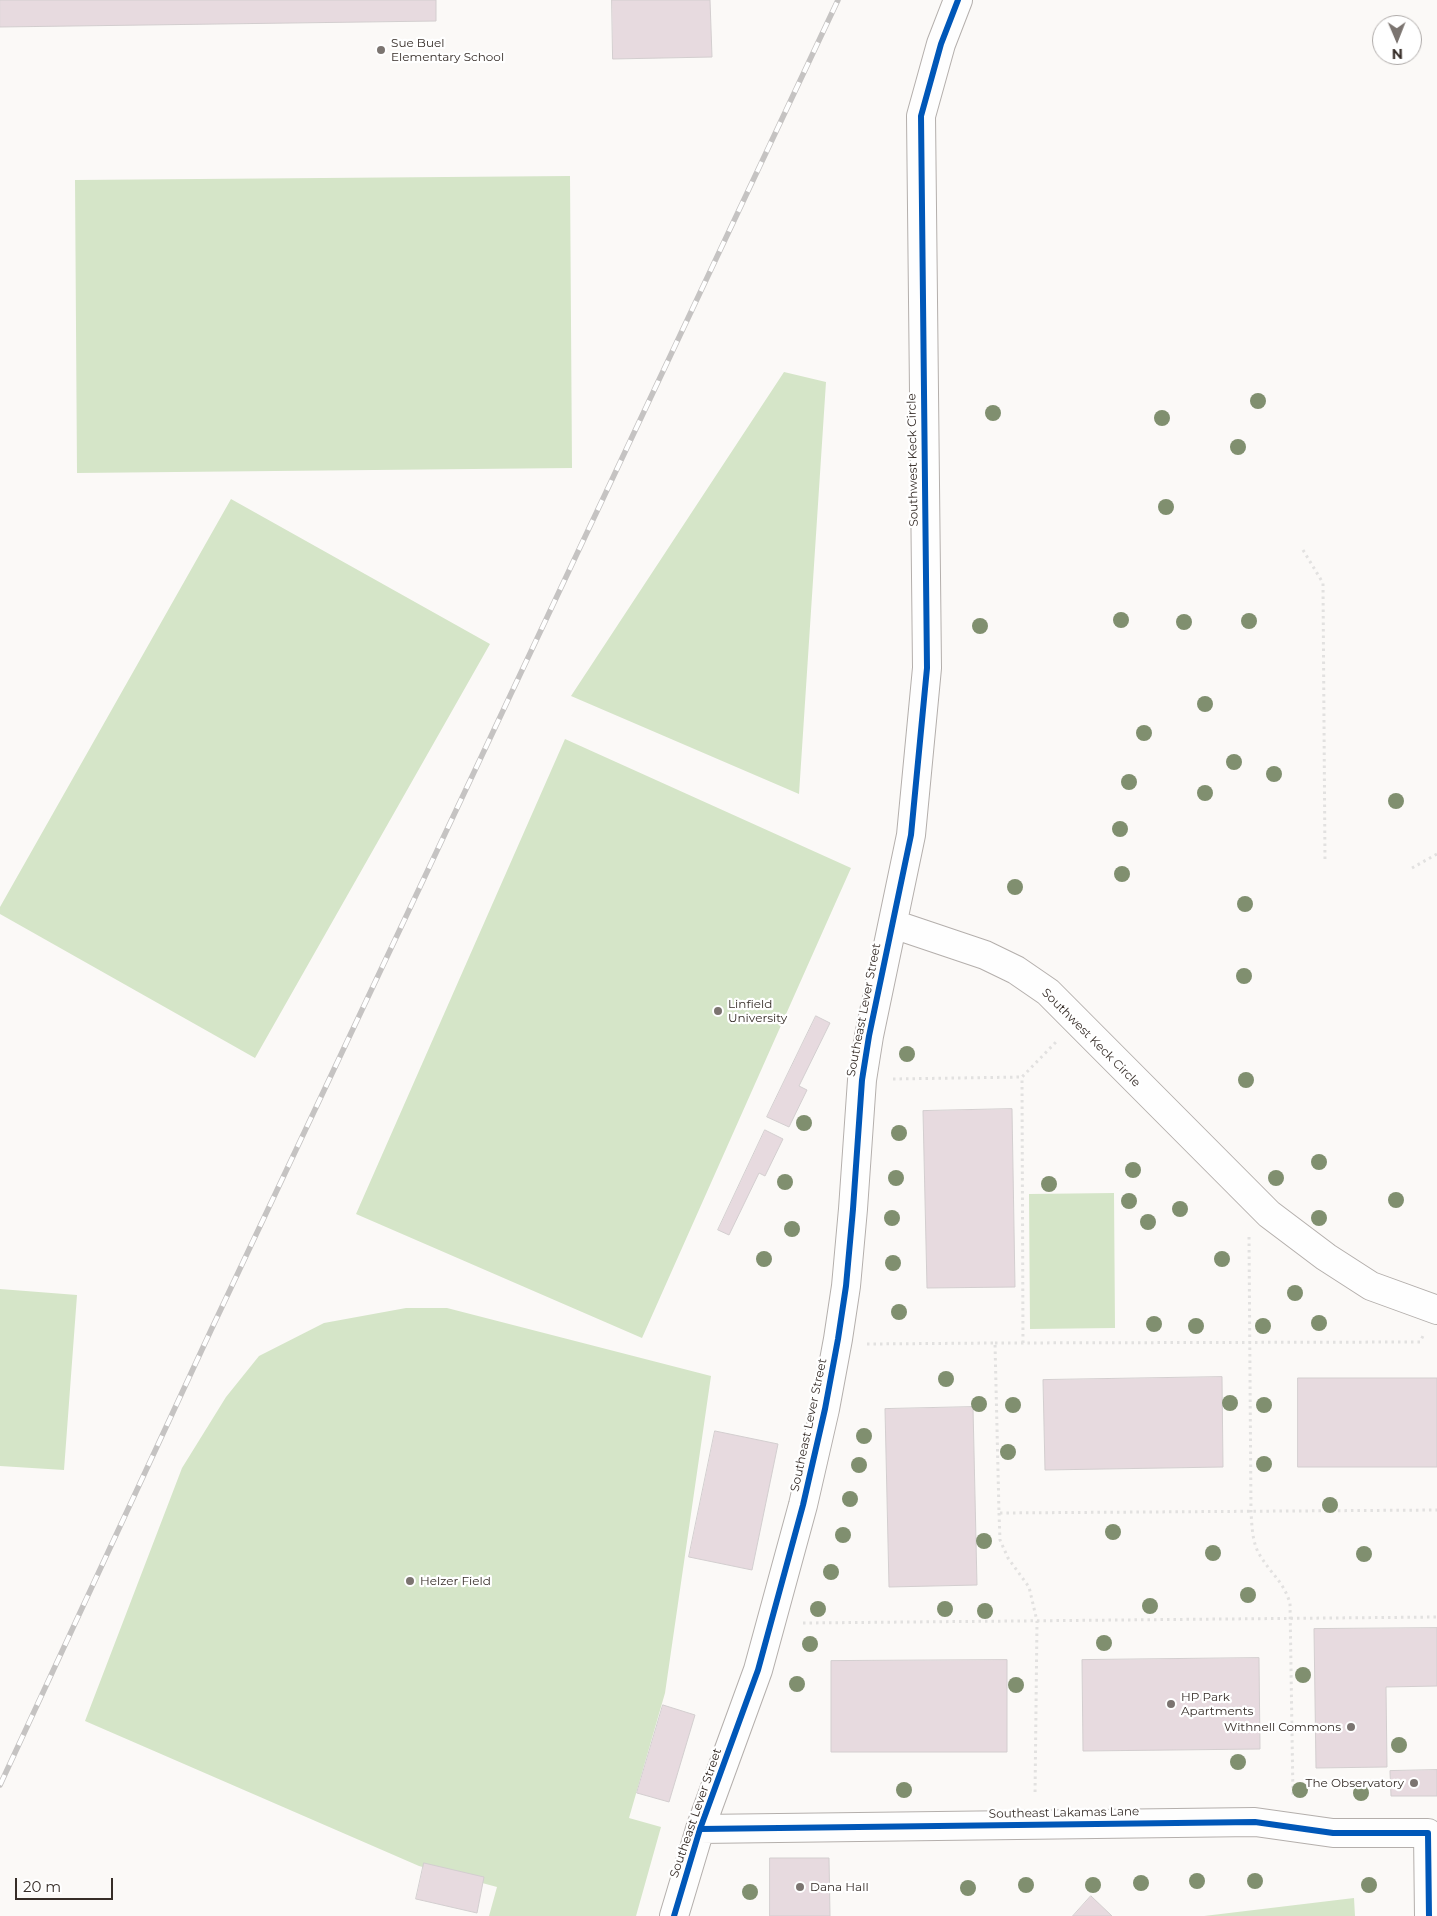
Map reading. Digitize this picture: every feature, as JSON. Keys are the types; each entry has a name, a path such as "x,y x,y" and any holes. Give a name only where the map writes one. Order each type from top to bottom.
{"street":[{"name":"Southwest Keck Circle","path":"958,0 941,44 921,116 927,668 911,835 893,924 985,955 1016,970 1048,992 1269,1214 1371,1286 1436,1310"},
{"name":"Southeast Lever Street","path":"674,1916 700,1829 758,1670 803,1505 838,1340 853,1209 862,1080 893,924"},
{"name":"Southeast Lakamas Lane","path":"700,1829 1255,1822 1333,1833 1428,1833 1429,1916"}],"path":[{"path":"1303,550 1323,584 1325,862"},
{"path":"1412,868 1437,854"},
{"path":"1023,1343 1022,1077 1076,1021"},
{"path":"862,1080 1022,1077"},
{"path":"1269,1214 1249,1234 1250,1512 1254,1539 1260,1556 1286,1590 1290,1603 1294,1828"},
{"path":"838,1340 869,1344 1420,1342 1436,1310"},
{"path":"995,1343 1000,1540 1008,1558 1029,1587 1037,1621 1034,1825"},
{"path":"999,1513 1437,1510"},
{"path":"774,1614 806,1624 1437,1617"}],"green space":[{"path":"570,176 572,468 77,473 75,180"},
{"path":"784,372 826,382 799,794 571,696"},
{"path":"231,499 490,644 255,1058 0,914 0,907"},
{"path":"565,739 851,868 642,1338 356,1214"},
{"path":"1114,1193 1115,1328 1030,1329 1029,1194"},
{"path":"0,1289 77,1295 64,1470 0,1466"},
{"name":"Helzer Field","path":"406,1308 447,1308 711,1376 665,1693 629,1818 661,1827 636,1916 489,1916 497,1887 419,1866 85,1721 182,1468 226,1397 259,1356 324,1323"},
{"path":"1354,1898 1355,1916 1204,1916"}],"building":[{"path":"0,0 436,0 436,21 0,27"},
{"path":"612,0 710,0 712,57 613,59"},
{"path":"816,1016 830,1023 799,1086 807,1090 789,1127 767,1117"},
{"path":"1012,1109 1015,1287 927,1288 923,1111"},
{"path":"765,1130 783,1139 765,1176 759,1173 729,1235 718,1230"},
{"path":"1222,1377 1223,1467 1045,1470 1043,1380"},
{"path":"1298,1378 1437,1378 1437,1467 1298,1467"},
{"path":"973,1407 977,1585 889,1587 885,1409"},
{"path":"715,1431 778,1444 752,1570 689,1557"},
{"name":"Withnell Commons","path":"1437,1628 1437,1686 1386,1687 1387,1767 1316,1768 1314,1629"},
{"name":"HP Park Apartments","path":"1259,1658 1260,1749 1083,1751 1082,1660"},
{"path":"1007,1660 1007,1752 831,1752 831,1661"},
{"path":"663,1705 695,1715 669,1802 637,1793"},
{"name":"The Observatory","path":"1437,1770 1437,1796 1391,1796 1390,1771"},
{"name":"Dana Hall","path":"770,1858 829,1858 830,1916 770,1916"},
{"path":"424,1863 484,1877 477,1913 416,1899"},
{"path":"1091,1896 1112,1916 1073,1916"}],"railway":[{"path":"0,1785 212,1328 838,0"}],"cycle path":[{"path":"674,1916 700,1829 758,1670 803,1505 825,1409 846,1286 862,1080 869,1036 911,835 927,668 921,116 941,44 958,0"},
{"path":"700,1829 1255,1822 1333,1833 1428,1833 1429,1916"}],"place":[{"name":"Sue Buel Elementary School","path":"381,50"},
{"name":"Linfield University","path":"718,1011"},
{"name":"Helzer Field","path":"410,1581"},
{"name":"HP Park Apartments","path":"1171,1704"},
{"name":"Withnell Commons","path":"1351,1727"},
{"name":"The Observatory","path":"1414,1783"},
{"name":"Dana Hall","path":"800,1887"}]}
